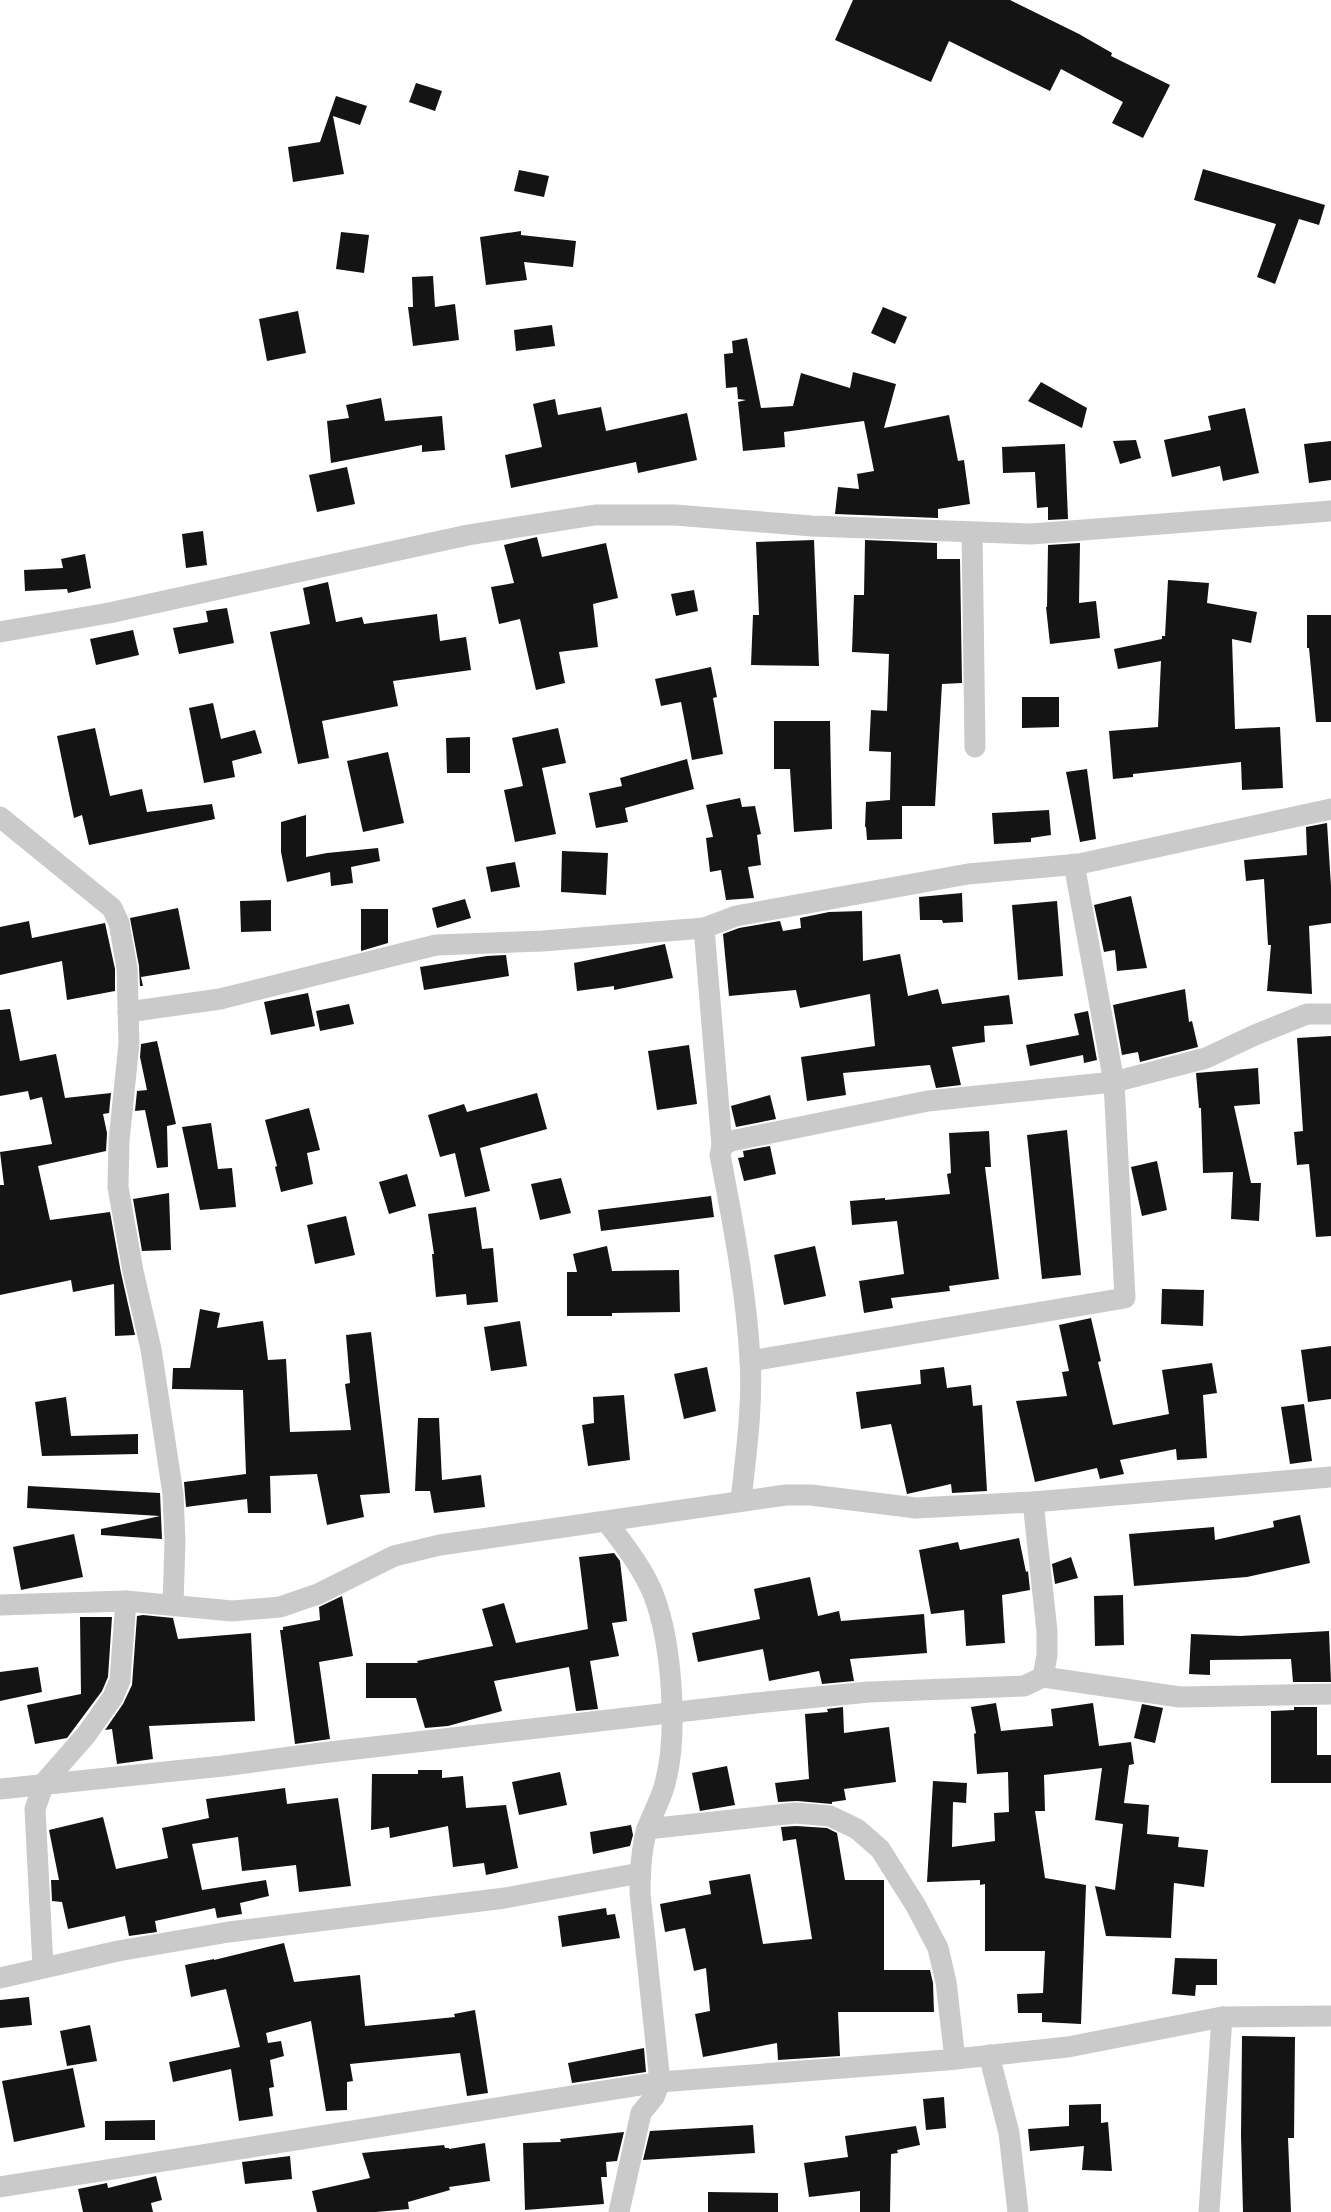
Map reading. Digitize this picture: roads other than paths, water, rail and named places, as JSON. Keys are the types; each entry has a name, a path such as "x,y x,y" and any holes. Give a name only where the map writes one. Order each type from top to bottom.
{"street":[{"path":"0,632 109,613 468,535 595,515 676,515 812,526 1031,534 1331,511"},
{"path":"972,532 975,747"},
{"path":"128,1012 220,999 436,945 543,941 704,928 736,916 968,874 1074,864 1331,809"},
{"path":"0,817 112,908 119,923 127,968 129,1043 119,1141 118,1187 133,1272 151,1349 173,1494 175,1541 173,1605"},
{"path":"750,1361 1126,1298 1114,1082 1074,864"},
{"path":"704,928 722,1146 720,1156 741,1267 750,1361 747,1443 741,1500"},
{"path":"722,1146 740,1139 928,1101 1114,1082 1206,1058 1255,1035 1307,1014 1331,1014"},
{"path":"1,1601 126,1601 232,1611 280,1607 318,1594 394,1556 440,1545 607,1522 786,1494 811,1495 916,1508 1033,1502 1331,1477"},
{"path":"1033,1502 1047,1631 1048,1656 1042,1677"},
{"path":"607,1522 642,1571 654,1596 665,1640 672,1712 671,1754 664,1787 647,1829 640,1873 640,1893 660,2082 654,2097 641,2112 619,2212"},
{"path":"43,1967 35,1809 44,1783 86,1735 113,1696 120,1680 126,1601"},
{"path":"0,1789 223,1766 672,1712 869,1692 1024,1686 1042,1677 1180,1697 1331,1694"},
{"path":"647,1829 796,1813 830,1816 857,1829 880,1849 916,1906 938,1948 946,1982 955,2059"},
{"path":"0,1978 13,1977 43,1967 118,1951 229,1932 505,1898 640,1873"},
{"path":"0,2187 660,2082 955,2059 1068,2047 1222,2017 1331,2016"},
{"path":"1209,2212 1222,2017"},
{"path":"989,2056 1009,2133 1018,2212"}]}
